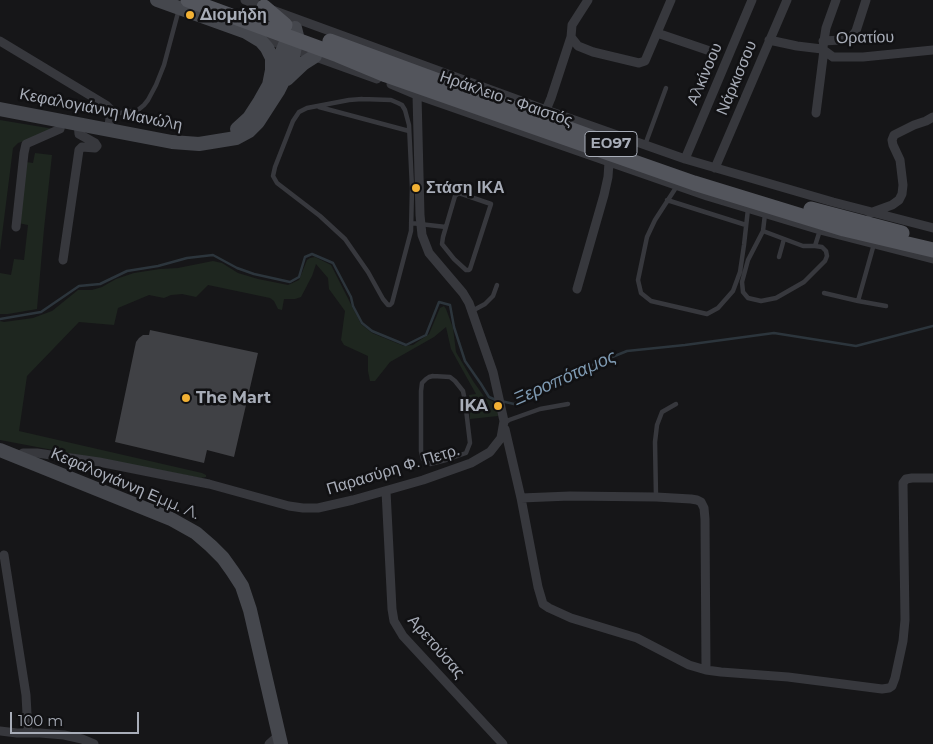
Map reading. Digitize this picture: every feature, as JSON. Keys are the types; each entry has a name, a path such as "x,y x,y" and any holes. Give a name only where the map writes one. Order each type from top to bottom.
{"main road":[{"path":"157,0 184,4 246,32 261,41 269,51 272,61 269,85"},
{"name":"Ηράκλειο - Φαιστός","path":"219,0 291,37 314,35 715,180 906,238 933,250"},
{"path":"254,2 291,37 315,56"},
{"name":"Ηράκλειο - Φαιστός","path":"184,4 291,37 386,75 694,183 844,229 875,241 906,238 933,240"},
{"path":"246,32 291,37"},
{"path":"314,35 344,36"},
{"name":"Κεφαλογιάννη Μανώλη","path":"0,109 183,144 204,144 232,139 239,137 254,126 268,108 283,83 292,62 291,37"},
{"name":"Κεφαλογιάννη Μανώλη","path":"225,139 249,118 260,102 291,37"},
{"path":"283,83 304,63 315,56 338,55"},
{"path":"467,104 486,118"},
{"path":"551,112 582,133"},
{"path":"870,213 906,238 916,256"},
{"path":"841,236 875,241"},
{"path":"0,450 18,457"},
{"name":"Κεφαλογιάννη Εμμ. Λ.","path":"18,457 171,519 196,533 223,558 238,578 250,610 276,741"}],"street":[{"path":"551,112 551,98 571,37 572,24 588,0"},
{"path":"571,37 578,46 593,52 639,63 645,61 671,0"},
{"name":"Αλκίνοου","path":"685,159 752,0"},
{"name":"Νάρκισσου","path":"715,168 787,0"},
{"path":"816,112 826,28 836,0"},
{"path":"823,47 852,36 856,31 866,0"},
{"path":"254,2 551,112 685,159 870,213 933,228"},
{"path":"657,33 707,50"},
{"name":"Ορατίου","path":"769,40 797,46 823,47 833,57 873,56 933,50"},
{"path":"0,41 106,104 111,113 108,130"},
{"path":"315,56 417,95 677,186 841,236"},
{"path":"417,95 416,223 429,253 463,293 472,311 493,372 521,498 538,587 541,600 546,606 571,618 637,638 683,662 706,670 781,676 886,689 892,686 895,678 904,635 903,483 906,479 933,478"},
{"path":"870,213 900,200 902,194 903,185 900,160 892,140 894,135 933,117"},
{"path":"16,227 26,144 60,129 62,120"},
{"path":"64,260 79,150 82,147 96,148 97,146 79,134 78,124"},
{"path":"577,289 604,195 609,162"},
{"path":"875,241 933,260"},
{"name":"Παρασύρη Φ. Πετρ.","path":"18,457 23,453 37,453 92,461 209,484 282,505 318,508 447,473 490,452 501,438 504,423"},
{"name":"Αρετούσας","path":"386,491 394,621 403,636 503,744"},
{"path":"521,498 570,496 656,498 696,500 701,502 704,508 705,528 706,670"},
{"path":"4,555 26,695 28,733"},
{"path":"0,731 28,733 65,740 82,739 94,744"}],"lane":[{"path":"120,113 138,110 148,100 164,65 184,4"},
{"path":"645,145 666,88"},
{"path":"356,99 391,100 402,106 405,110 409,131 416,223 411,231 392,303 388,305 365,266 345,239 320,216 277,183 273,172 295,117 301,110 356,99"},
{"path":"316,106 409,131"},
{"path":"677,186 654,220 647,237 638,280 641,293 651,301 707,314 718,308 732,291 740,272 748,209"},
{"path":"459,193 491,204 470,270 466,270 454,260 443,246 442,241 446,227 455,196 459,193"},
{"path":"667,200 746,225"},
{"path":"763,230 803,246 822,247 826,251 827,256 825,261 804,282 776,298 761,301 748,298 743,292 742,282 748,260 763,230 765,214"},
{"path":"416,223 446,227"},
{"path":"816,246 820,230"},
{"path":"410,237 422,235"},
{"path":"779,258 784,239"},
{"path":"858,300 875,241"},
{"path":"472,311 485,304 493,296 498,285"},
{"path":"824,293 886,306"},
{"path":"440,376 452,379 461,388 465,400 469,447 466,453 446,460 430,464 422,456 421,391 422,383 429,377 440,376"},
{"path":"504,423 540,409 568,404"},
{"path":"656,498 655,442 657,425 662,412 676,404"},
{"path":"446,460 447,473"}],"shaded area":[{"path":"0,120 54,129 48,133 18,143 13,148 0,251"},
{"path":"35,153 52,155 37,309 0,314 0,273 11,275 14,259 24,260 28,225 18,223 26,162 33,163"},
{"path":"315,257 331,265 361,324 372,333 404,346 413,345 429,334 440,308 444,306 453,328 456,352 485,398 497,403 498,416 470,419 469,395 476,394 451,349 446,327 434,337 390,362 375,381 370,381 368,356 344,345 341,340 345,311 329,289 328,278 316,264 301,297 284,299 282,310 278,309 270,298 208,285 196,297 182,294 164,298 149,295 118,308 114,325 79,322 27,376 19,431 202,473 206,477 201,478 0,440 0,321 33,318 52,311 78,290 92,290 102,287 116,279 134,273 178,268 213,261 222,263 238,273 288,285 299,280 307,260"}],"building":[{"name":"The Mart","path":"150,330 258,353 234,457 207,450 204,463 115,442 136,342 143,335 149,335"}],"waterway":[{"name":"Ξεροπόταμος","path":"0,319 41,312 79,286 100,284 127,271 158,266 187,258 213,255 237,268 254,274 290,282 299,277 305,257 312,254 333,263 362,323 372,331 406,345 426,335 439,302 450,305 454,327 465,361 489,397 496,400"},
{"name":"Ξεροπόταμος","path":"501,401 514,404 536,388 547,383 574,378 585,368 627,351 774,333 856,346 933,326"}],"place":[{"name":"Διομήδη","path":"190,15"},
{"name":"Στάση ΙΚΑ","path":"416,188"},
{"name":"The Mart","path":"186,398"},
{"name":"IKA","path":"498,406"}]}
